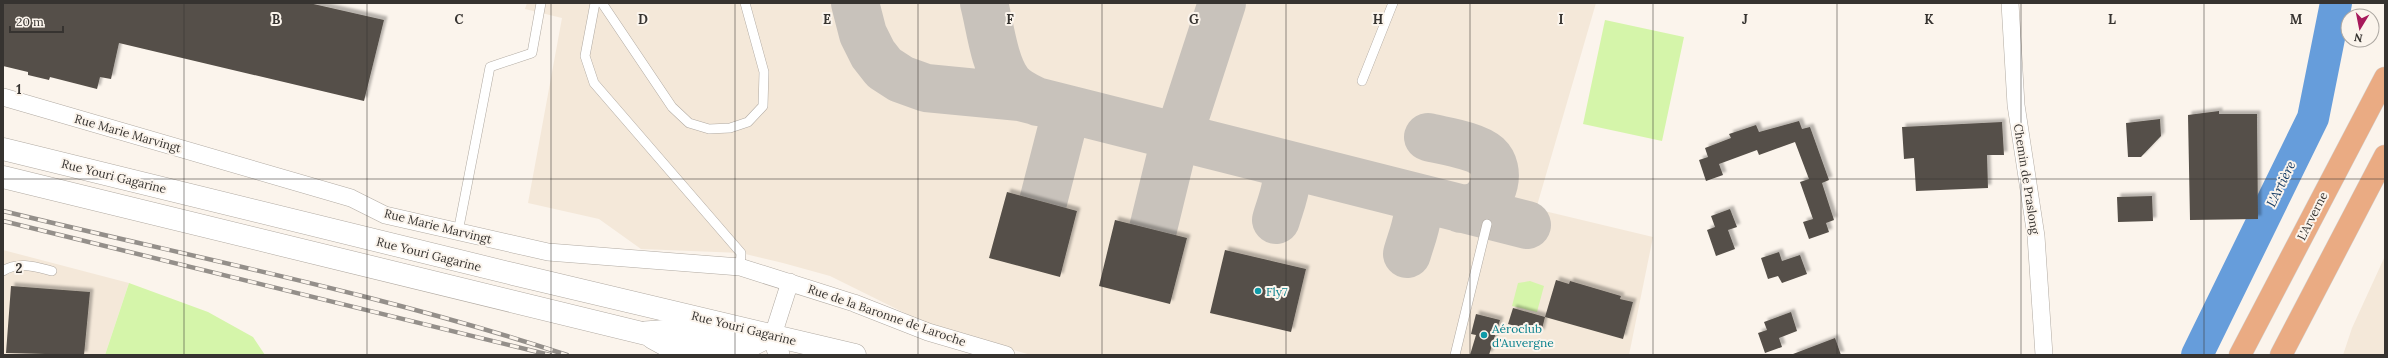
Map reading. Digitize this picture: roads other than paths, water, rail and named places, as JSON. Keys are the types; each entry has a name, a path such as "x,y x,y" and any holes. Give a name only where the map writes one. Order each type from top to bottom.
{"highway":[{"name":"L'Arverne","path":"2240,355 2385,78"},
{"path":"2281,355 2385,156"}],"main road":[{"path":"3,136 183,182 255,210"},
{"name":"Rue Youri Gagarine","path":"3,149 512,274 776,345 855,355"},
{"path":"3,177 643,332 732,355"}],"street":[{"name":"Chemin de Praslong","path":"2010,3 2016,105 2036,236 2044,355"},
{"name":"Rue Marie Marvingt","path":"3,97 351,198 385,215 548,252 740,267 790,282"},
{"path":"643,332 685,329 751,346 776,345 790,282"},
{"name":"Rue de la Baronne de Laroche","path":"790,282 854,303 928,332 1006,355"},
{"path":"643,332 683,355"}],"lane":[{"path":"458,232 490,68 532,53 542,3"},
{"path":"595,3 585,56 594,83 741,253 740,267"},
{"path":"602,3 672,107 689,123 709,129 730,128 748,122 762,106 764,72 745,3"},
{"path":"1362,81 1393,3"},
{"path":"1455,355 1487,224"},
{"path":"3,270 11,266 32,266 52,271"}],"waterway":[{"name":"L'Artière","path":"2197,355 2313,118 2336,3"}],"railway":[{"path":"3,211 286,277 428,313 567,355"},
{"path":"3,221 550,355"}],"place":[{"name":"Fly7","path":"1258,291"},
{"name":"Aéroclub d'Auvergne","path":"1484,335"}]}
